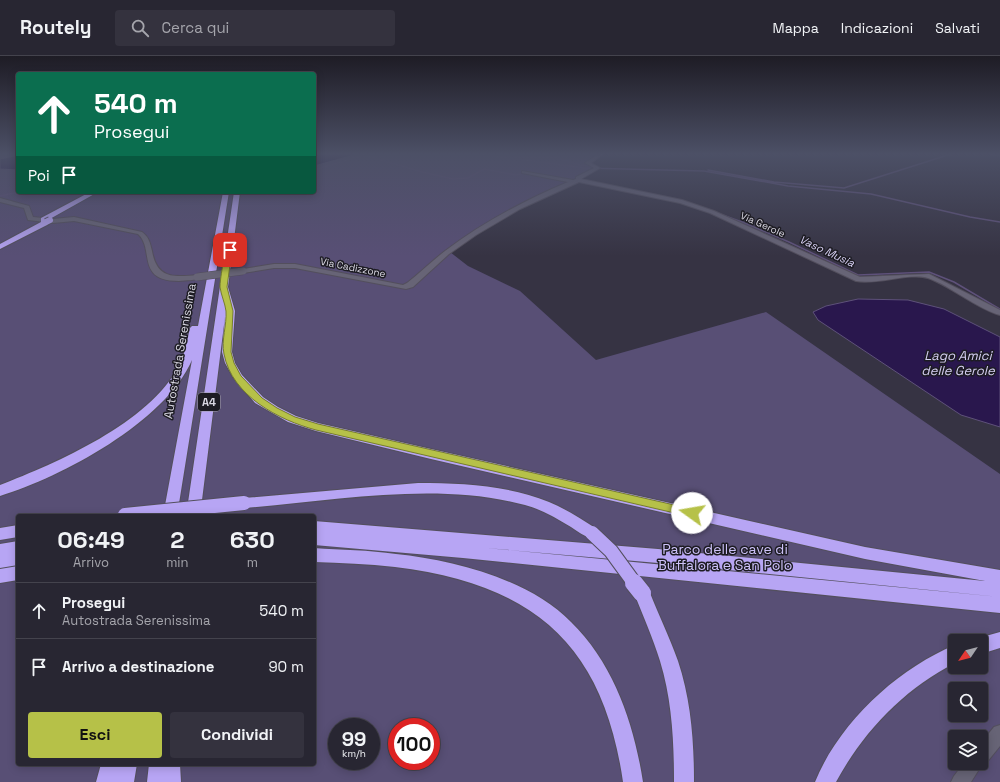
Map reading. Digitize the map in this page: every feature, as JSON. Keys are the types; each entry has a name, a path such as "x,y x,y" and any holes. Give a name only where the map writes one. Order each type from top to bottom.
{"highway":[{"path":"0,247 91,194"},
{"path":"0,243 96,194"},
{"name":"Autostrada Serenissima","path":"170,514 226,194"},
{"name":"A4","path":"193,514 237,194"},
{"path":"224,287 230,311 227,352 230,363 238,377 259,400 292,419 316,427 864,553 1000,577"},
{"path":"0,491 25,481 75,457 110,437 149,409 169,388 181,372 188,358 200,312 209,289"},
{"path":"143,514 399,489 455,488 485,491 527,500 568,518 592,533 611,551 642,593 669,662 679,707 684,758 684,782"},
{"path":"316,527 658,556 1000,590"},
{"path":"0,534 16,531"},
{"path":"316,539 463,552 1000,605"},
{"path":"0,550 16,547"},
{"path":"316,555 406,562 451,570 490,582 518,594 547,612 570,633 593,662 608,691 621,723 631,759 634,782"},
{"path":"0,561 16,558"},
{"path":"0,576 16,573"},
{"path":"988,643 1000,640"},
{"path":"825,782 830,770 859,730 887,698 916,675 948,658"},
{"path":"106,782 110,766"},
{"path":"124,782 127,766"},
{"path":"157,782 159,766"},
{"path":"170,766 171,782"}],"street":[{"name":"Via Cadizzone","path":"0,200 28,207 30,219 34,220 53,221 74,219 140,233 145,239 150,264 157,274 171,279 197,277 274,266 295,266 403,288 410,284 447,253 474,234 518,208 561,188"},
{"name":"Via Gerole","path":"618,188 699,207 859,279 880,280 922,275 929,276 1000,313"},
{"path":"988,748 1000,733"},
{"path":"960,782 969,770"}],"green space":[{"name":"Parco delle cave di Buffalora e San Polo","path":"0,188 16,188 16,194 316,194 316,188 556,188 511,209 450,252 468,266 520,291 596,360 766,312 1000,474 1000,782 0,782"}],"water":[{"name":"Lago Amici delle Gerole","path":"858,299 908,300 944,309 1000,337 1000,427 961,415 818,320 813,312 826,306"}],"waterway":[{"path":"808,188 871,194 970,217 1000,222"},
{"name":"Vaso Musia","path":"0,196 16,193"},
{"name":"Vaso Musia","path":"692,204 742,222 789,242 858,275 929,272 954,282 1000,309"}],"route":[{"path":"230,250 224,287 230,311 227,335 227,352 230,363 247,389 259,400 274,410 292,419 316,427 692,513"}]}
